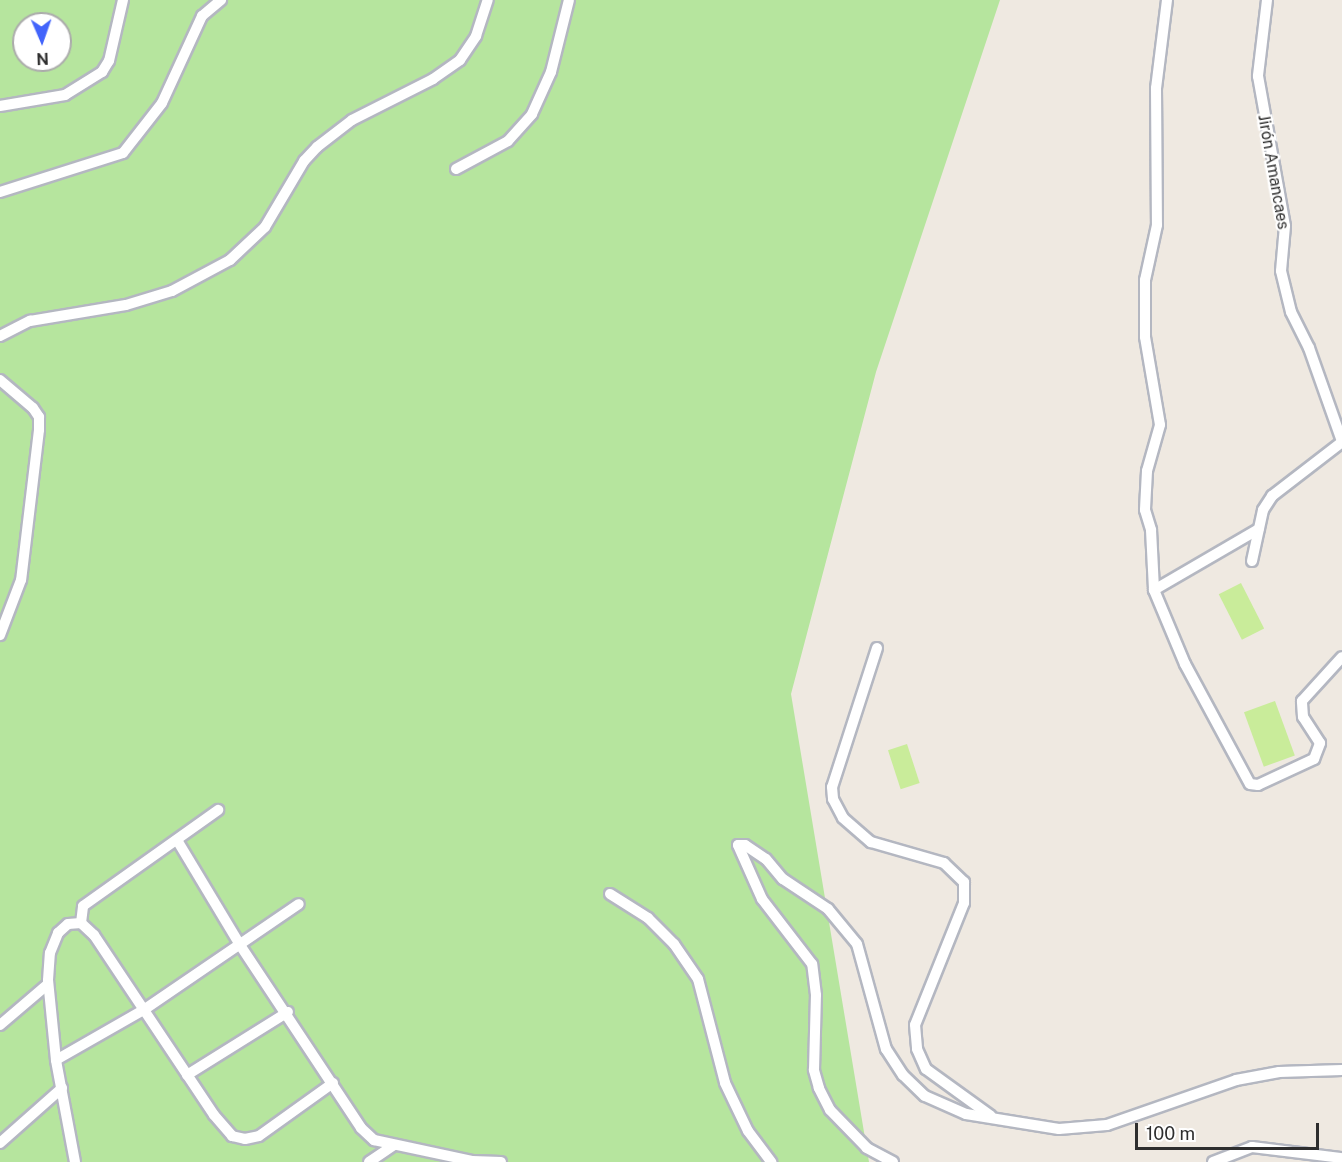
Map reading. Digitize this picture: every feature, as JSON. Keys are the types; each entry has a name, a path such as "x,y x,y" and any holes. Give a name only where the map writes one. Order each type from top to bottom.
{"street":[{"path":"0,106 65,94 102,72 109,61 123,0"},
{"path":"0,192 123,153 162,103 198,22 221,0"},
{"path":"0,336 30,321 126,305 172,291 230,260 265,228 304,161 317,147 352,120 433,79 460,60 476,36 488,0"},
{"path":"456,169 508,141 532,114 551,72 569,0"},
{"path":"1167,0 1156,88 1157,225 1145,280 1145,337 1160,425 1147,471 1145,510 1151,530 1154,590 1185,664 1250,784 1258,785 1314,759 1320,743 1303,717 1301,706 1305,696 1342,657"},
{"name":"Jirón Amancaes","path":"1268,0 1257,76 1285,226 1281,271 1292,312 1309,348 1342,442"},
{"path":"0,380 33,408 39,417 39,430 21,580 0,635"},
{"path":"1252,561 1263,510 1272,496 1342,442"},
{"path":"1154,590 1259,529"},
{"path":"877,648 832,787 833,799 843,818 872,842 944,863 964,882 964,903 915,1025 917,1049 926,1069 996,1120"},
{"path":"81,923 83,906 218,810"},
{"path":"177,840 240,945 288,1012 361,1128 374,1140 394,1145 472,1161 501,1162"},
{"path":"893,1162 867,1149 830,1110 819,1088 813,1070 816,995 812,964 762,899 738,845 745,845 766,859 783,879 828,909 857,944 886,1049 903,1075 925,1096 966,1114 1059,1129 1107,1125 1236,1080 1279,1072 1342,1070"},
{"path":"610,894 648,918 674,944 698,979 725,1083 747,1131 771,1162"},
{"path":"56,1060 145,1009 299,904"},
{"path":"75,1162 56,1060 48,984 50,953 58,933 69,924 81,923 94,936 232,1136 245,1139 259,1136 333,1083"},
{"path":"0,1025 48,984"},
{"path":"188,1075 288,1012"},
{"path":"0,1143 62,1088"},
{"path":"369,1162 394,1145"},
{"path":"1213,1162 1252,1147 1342,1158"}],"green space":[{"path":"0,0 1000,0 876,372 791,694 869,1162 0,1162"},
{"path":"1241,583 1264,628 1242,640 1219,594"},
{"path":"1275,701 1295,756 1264,767 1244,712"},
{"path":"907,744 920,783 901,789 888,750"}]}
